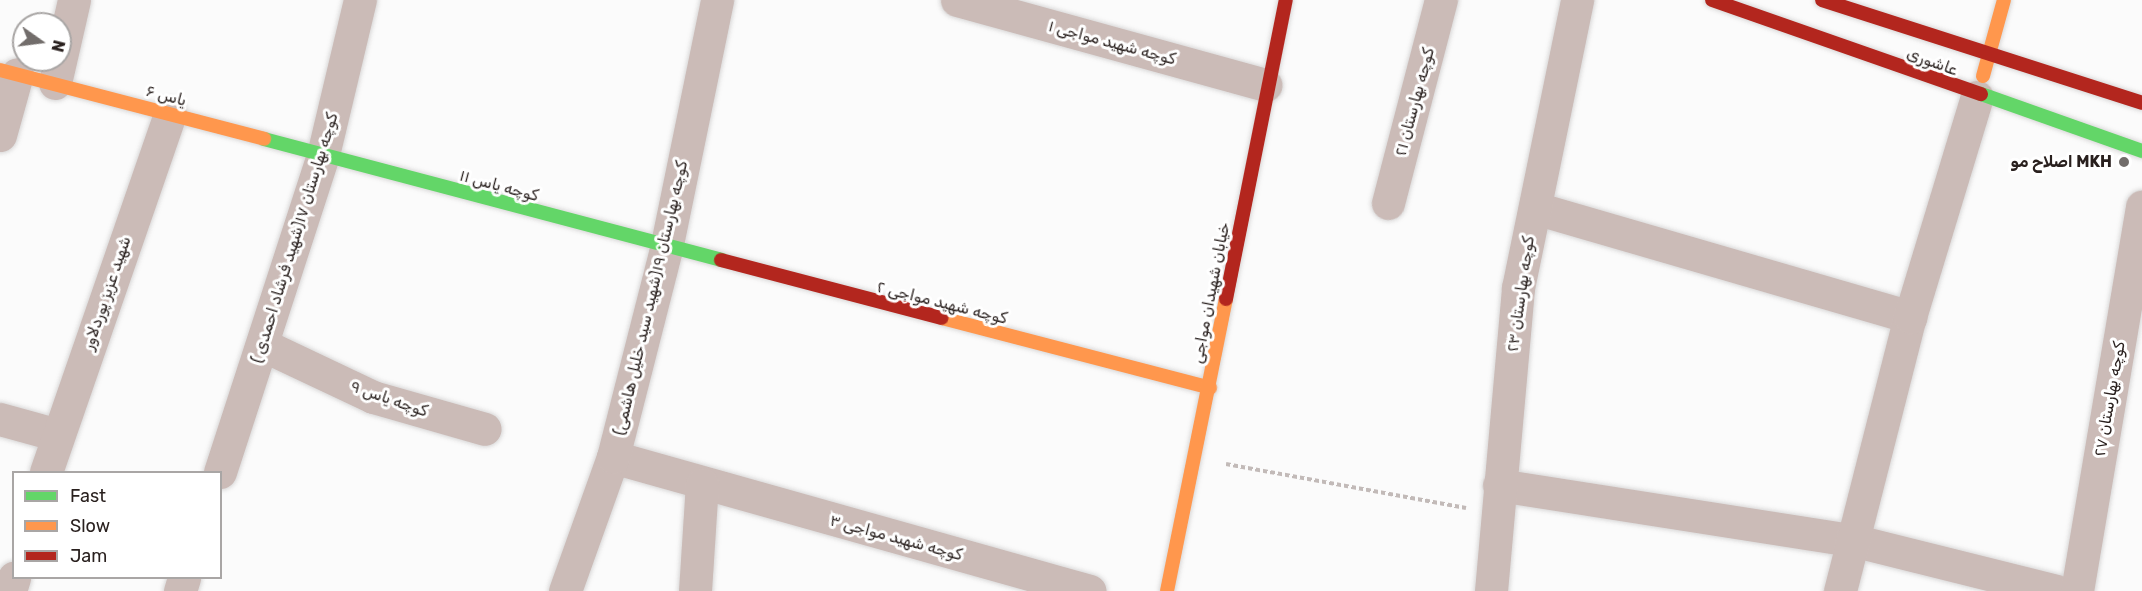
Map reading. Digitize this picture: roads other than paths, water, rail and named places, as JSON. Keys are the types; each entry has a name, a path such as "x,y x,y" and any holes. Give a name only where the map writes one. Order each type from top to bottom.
{"street":[{"path":"55,83 75,0"},
{"name":"کوچه بهارستان ۱۷(شهید فرشاد احمدی )","path":"220,471 323,155 360,0"},
{"name":"کوچه بهارستان ۱۹(شهید سید خلیل هاشمی)","path":"565,591 613,457 666,249 717,0"},
{"name":"کوچه شهید مواجی ۱","path":"957,0 1266,86"},
{"name":"خیابان شهیدان مواجی","path":"1167,591 1210,388 1266,86 1286,0"},
{"name":"کوچه بهارستان ۲۱","path":"1388,203 1441,0"},
{"name":"کوچه بهارستان ۲۳","path":"1491,591 1518,288 1576,0"},
{"name":"عاشوری","path":"1712,0 1977,97 2142,150"},
{"name":"عاشوری","path":"1822,0 1989,56 2142,103"},
{"path":"1840,591 1910,317 2004,0"},
{"path":"0,135 9,72"},
{"name":"یاس ۶","path":"9,72 323,155"},
{"name":"شهید عزیز پوردلاور","path":"46,471 170,114"},
{"name":"کوچه یاس ۱۱","path":"323,155 666,249"},
{"name":"کوچه بهارستان ۲۷","path":"2077,591 2142,206"},
{"path":"1534,208 1910,317"},
{"name":"کوچه شهید مواجی ۲","path":"666,249 1210,388"},
{"name":"کوچه یاس ۹","path":"263,345 373,397 485,429"},
{"path":"0,419 58,435"},
{"name":"کوچه شهید مواجی ۳","path":"613,457 702,484 1090,591"},
{"path":"695,591 702,484"},
{"path":"1498,499 1852,540 2056,591"}],"place":[{"name":"اصلاح مو MKH","path":"2124,162"}]}
